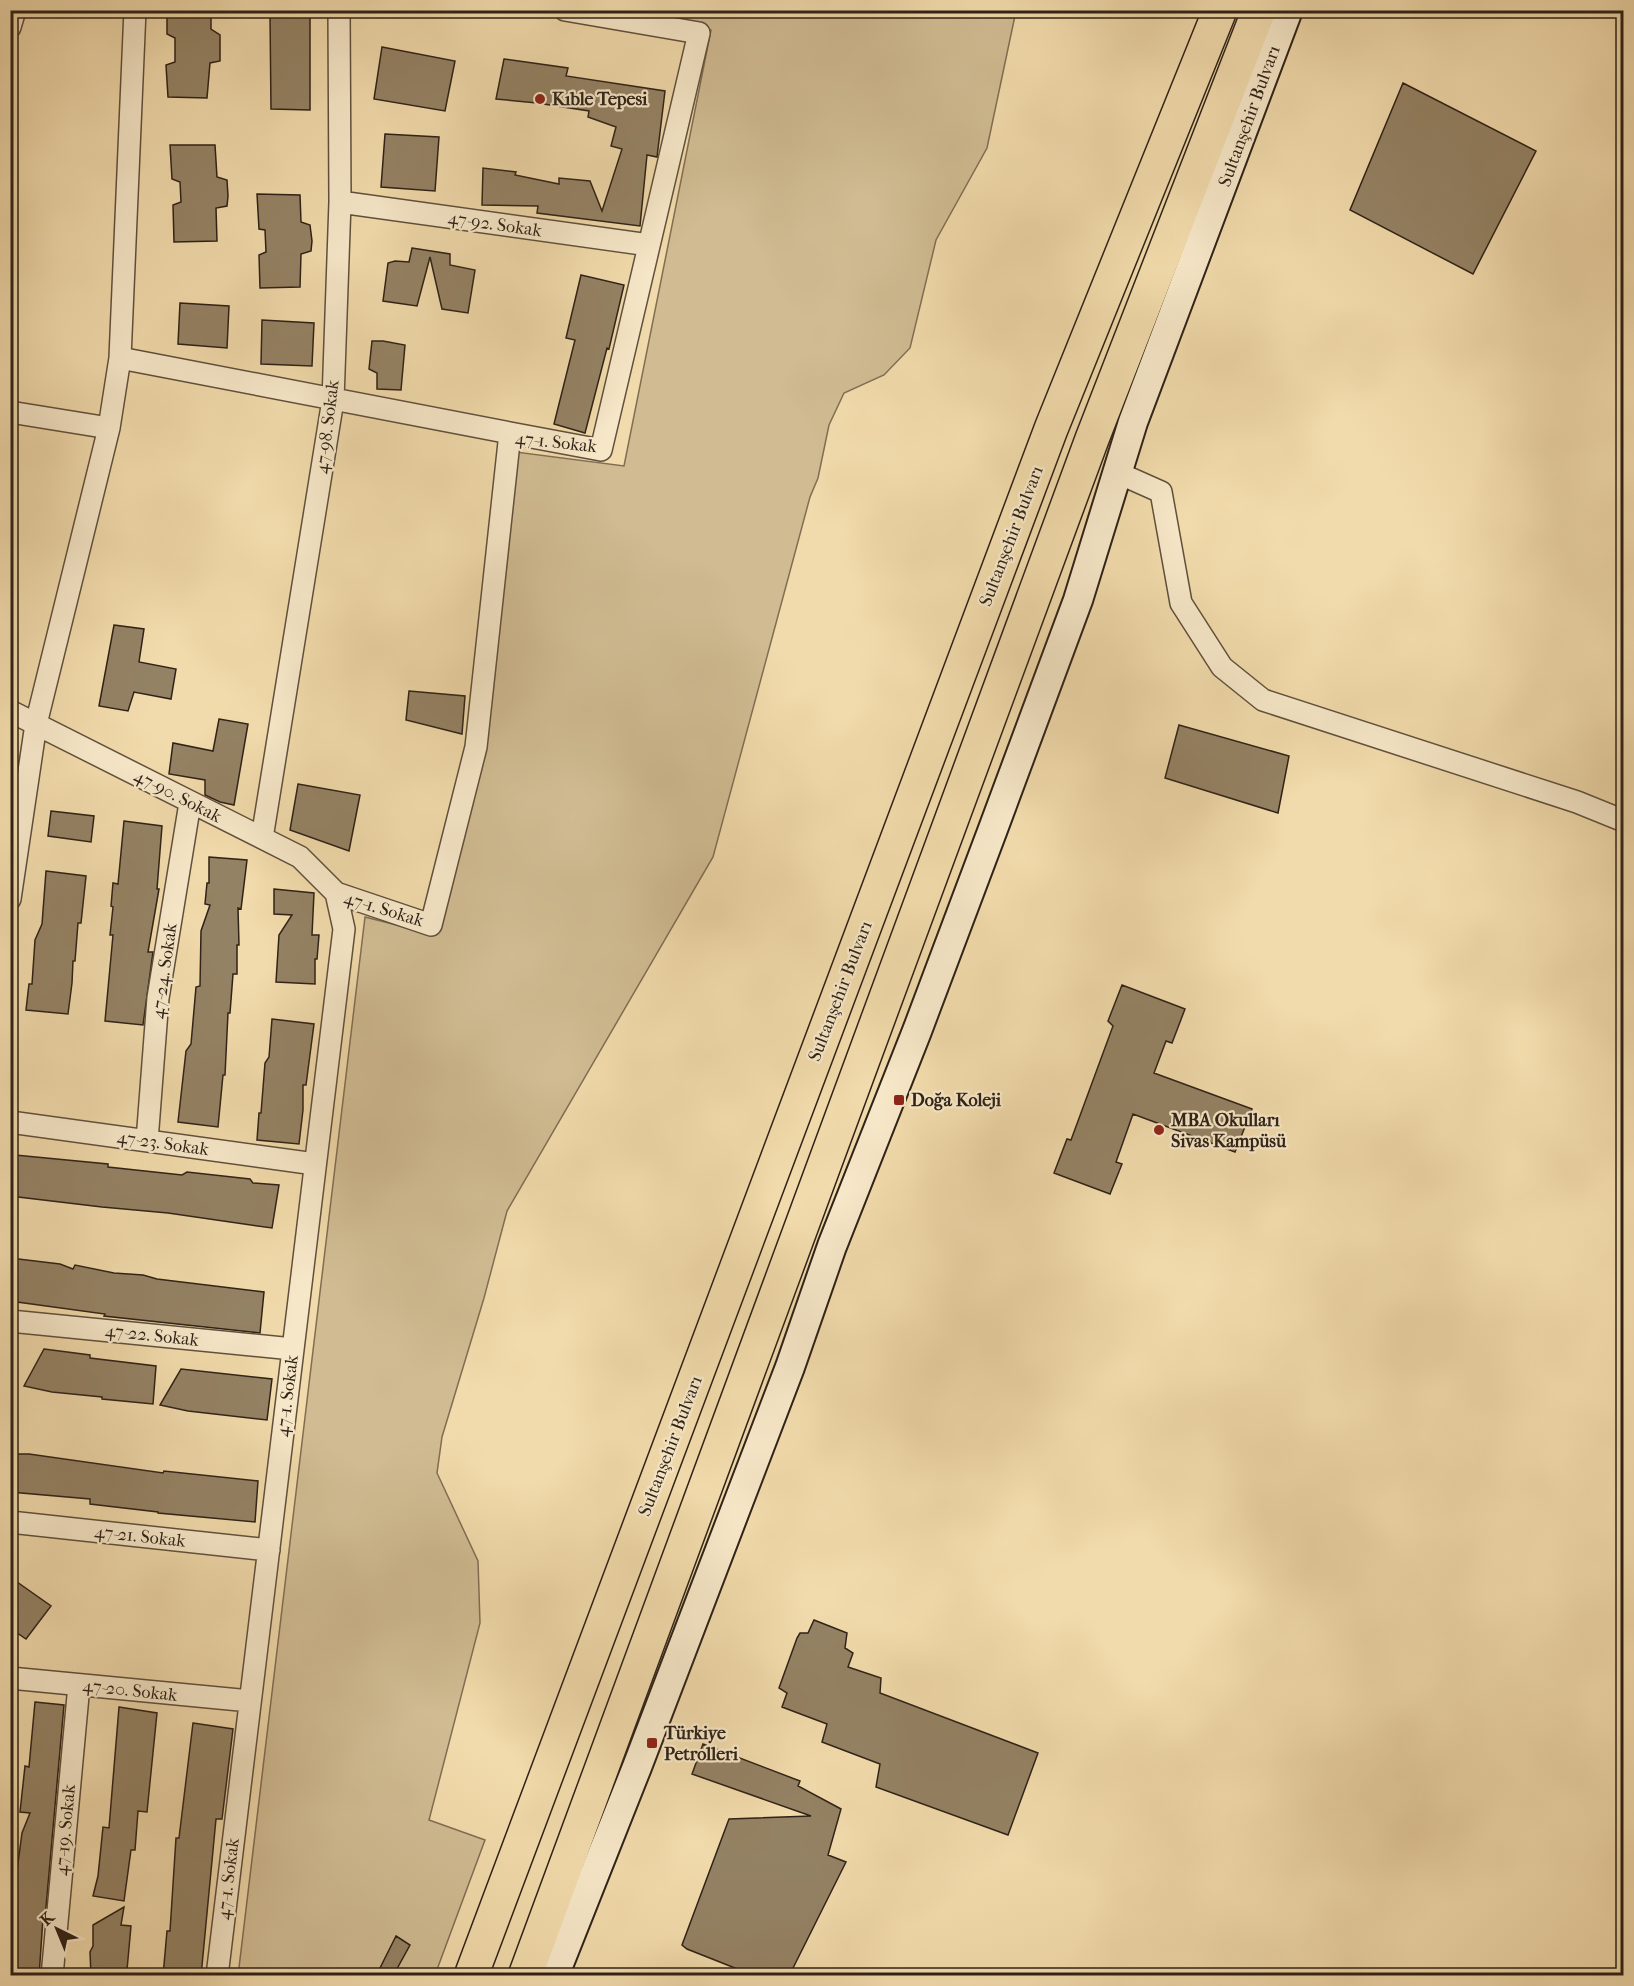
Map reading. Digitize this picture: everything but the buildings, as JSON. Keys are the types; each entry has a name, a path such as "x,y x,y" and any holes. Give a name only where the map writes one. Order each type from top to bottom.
{"highway":[{"name":"Sultanşehir Bulvarı","path":"471,1976 1043,451 1220,10"},
{"name":"Sultanşehir Bulvarı","path":"525,1976 1092,439 1259,10"}],"street":[{"path":"10,27 15,10"},
{"path":"10,899 36,724 109,428 120,358 135,10"},
{"name":"47-98. Sokak","path":"262,838 333,400 340,202 339,10"},
{"name":"47-1. Sokak","path":"336,894 431,925 476,747 510,433 601,450 699,33 565,10"},
{"name":"Sultanşehir Bulvarı","path":"554,1976 637,1767 790,1367 832,1246 989,840 1078,600 1133,422 1288,10"},
{"name":"47-92. Sokak","path":"340,202 649,245"},
{"path":"120,358 510,433"},
{"path":"10,412 109,428"},
{"path":"1116,472 1161,492 1181,603 1222,667 1263,700 1577,802 1623,821"},
{"name":"47-90. Sokak","path":"10,711 300,857 336,894"},
{"name":"47-24. Sokak","path":"147,1141 158,998 190,803"},
{"name":"47-1. Sokak","path":"217,1976 344,929 336,894"},
{"name":"47-23. Sokak","path":"10,1122 315,1164"},
{"name":"47-22. Sokak","path":"10,1321 293,1349"},
{"name":"47-21. Sokak","path":"10,1522 269,1550"},
{"name":"47-20. Sokak","path":"10,1678 250,1701"},
{"name":"47-19. Sokak","path":"52,1976 79,1685"}],"shaded area":[{"path":"620,11 1016,11 987,148 936,240 910,348 884,375 844,393 829,425 818,478 810,497 713,857 507,1211 484,1298 442,1437 437,1473 478,1561 480,1623 429,1820 485,1840 435,1975 238,1976 365,917 436,935 486,751 516,452 624,466 711,30"}],"place":[{"name":"Kıble Tepesi","path":"540,99"},
{"name":"Doğa Koleji","path":"899,1100"},
{"name":"MBA Okulları Sivas Kampüsü","path":"1159,1130"},
{"name":"Türkiye Petrolleri","path":"652,1743"}]}
